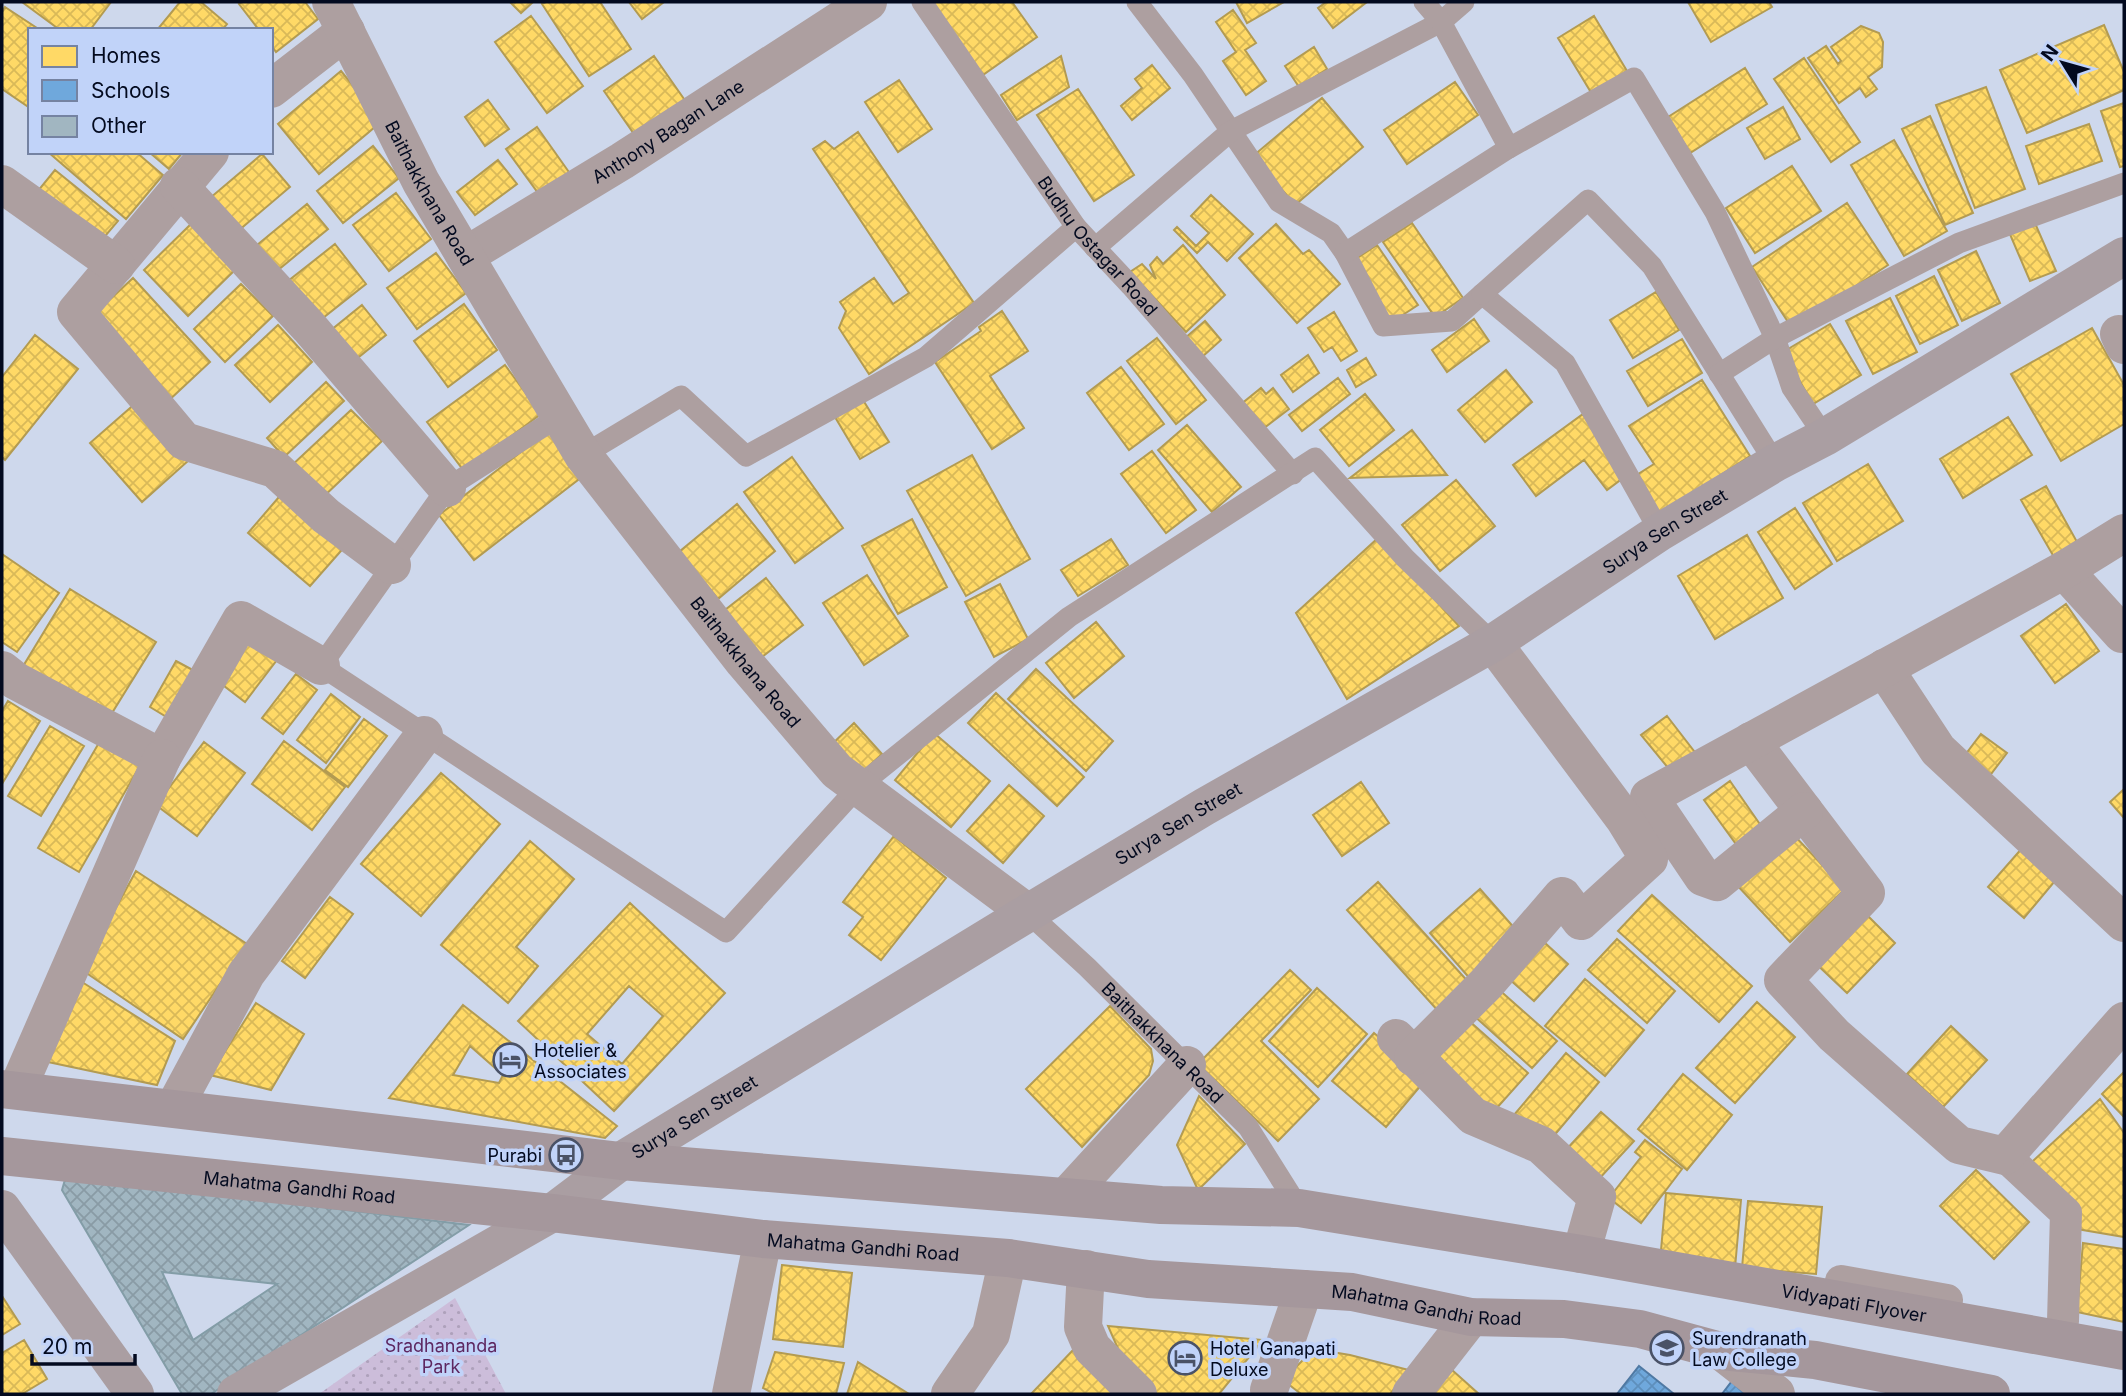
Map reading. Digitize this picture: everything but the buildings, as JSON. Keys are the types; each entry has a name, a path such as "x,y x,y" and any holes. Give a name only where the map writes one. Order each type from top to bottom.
{"main road":[{"name":"Surya Sen Street","path":"236,1394 552,1213 621,1161 1028,913 1204,807 1493,643 1660,532 1774,463 1825,437 2124,257"},
{"name":"Vidyapati Flyover","path":"9,1089 621,1161 1161,1205 1299,1208 1581,1254 2124,1351"},
{"name":"Mahatma Gandhi Road","path":"2,1156 552,1213 763,1239 1008,1258 1148,1279 1352,1292 1471,1317 1564,1319 1640,1329 1721,1350"},
{"path":"2,1209 135,1394"},
{"path":"1721,1350 1815,1360 1991,1394"}],"street":[{"name":"Anthony Bagan Lane","path":"465,256 622,161 868,2"},
{"name":"Baithakkhana Road","path":"339,17 421,182 583,455 744,662 836,771 1028,913"},
{"path":"273,87 339,17"},
{"path":"208,154 76,312 184,440 275,469 326,516 392,565"},
{"path":"2,184 116,265"},
{"path":"179,186 309,327 447,488"},
{"path":"1637,808 1751,741 2064,570 2124,533"},
{"path":"2064,570 2122,634"},
{"path":"9,1089 162,758 241,620 321,666"},
{"path":"1493,643 1637,808 1703,877 1717,882 1804,811"},
{"path":"1884,668 1938,750 2124,923"},
{"path":"2,670 16,681 162,758"},
{"path":"174,1108 246,974 424,735"},
{"path":"1751,741 1866,893 1783,980 1835,1035 1959,1145 2005,1156 2066,1213 2063,1321"},
{"path":"1581,1254 1597,1197 1541,1144 1473,1116 1404,1047 1486,984 1562,896 1581,920 1649,859 1637,808"},
{"path":"2005,1156 2124,1021"},
{"path":"1066,1197 1187,1065"},
{"path":"730,1394 763,1239"},
{"path":"953,1393 991,1334 1008,1258"},
{"path":"1086,1269 1083,1327 1092,1348 1138,1394"},
{"path":"1841,1281 2124,1332"},
{"path":"1264,1393 1304,1289"},
{"path":"1411,1394 1471,1317"},
{"path":"1721,1350 1776,1394"},
{"path":"1721,1350 1966,1394"}],"lane":[{"name":"Budhu Ostagar Road","path":"922,2 1076,227 1293,474"},
{"path":"1137,2 1279,202 1331,233 1345,253 1383,326 1452,321 1588,200 1652,267 1774,463"},
{"path":"1424,2 1441,22 1509,148"},
{"path":"1095,248 1231,131 1441,22 1464,2"},
{"path":"1345,253 1509,148 1634,78 1714,212 1775,338 1792,388 1825,437"},
{"path":"1719,374 1775,338 1959,243 2124,183"},
{"path":"583,455 681,396 746,456 926,357 1076,227"},
{"path":"1482,294 1565,363 1660,532"},
{"path":"560,416 447,488 321,666 726,932 859,786 1069,617 1315,458 1405,558 1493,643"},
{"name":"Baithakkhana Road","path":"1028,913 1248,1127 1299,1208"}],"green space":[{"name":"Sradhananda Park","path":"455,1298 506,1394 319,1394"}],"place":[{"name":"Hotelier & Associates","path":"510,1060"},
{"name":"Purabi","path":"566,1155"},
{"name":"Surendranath Law College","path":"1667,1348"},
{"name":"Hotel Ganapati Deluxe","path":"1185,1358"}]}
